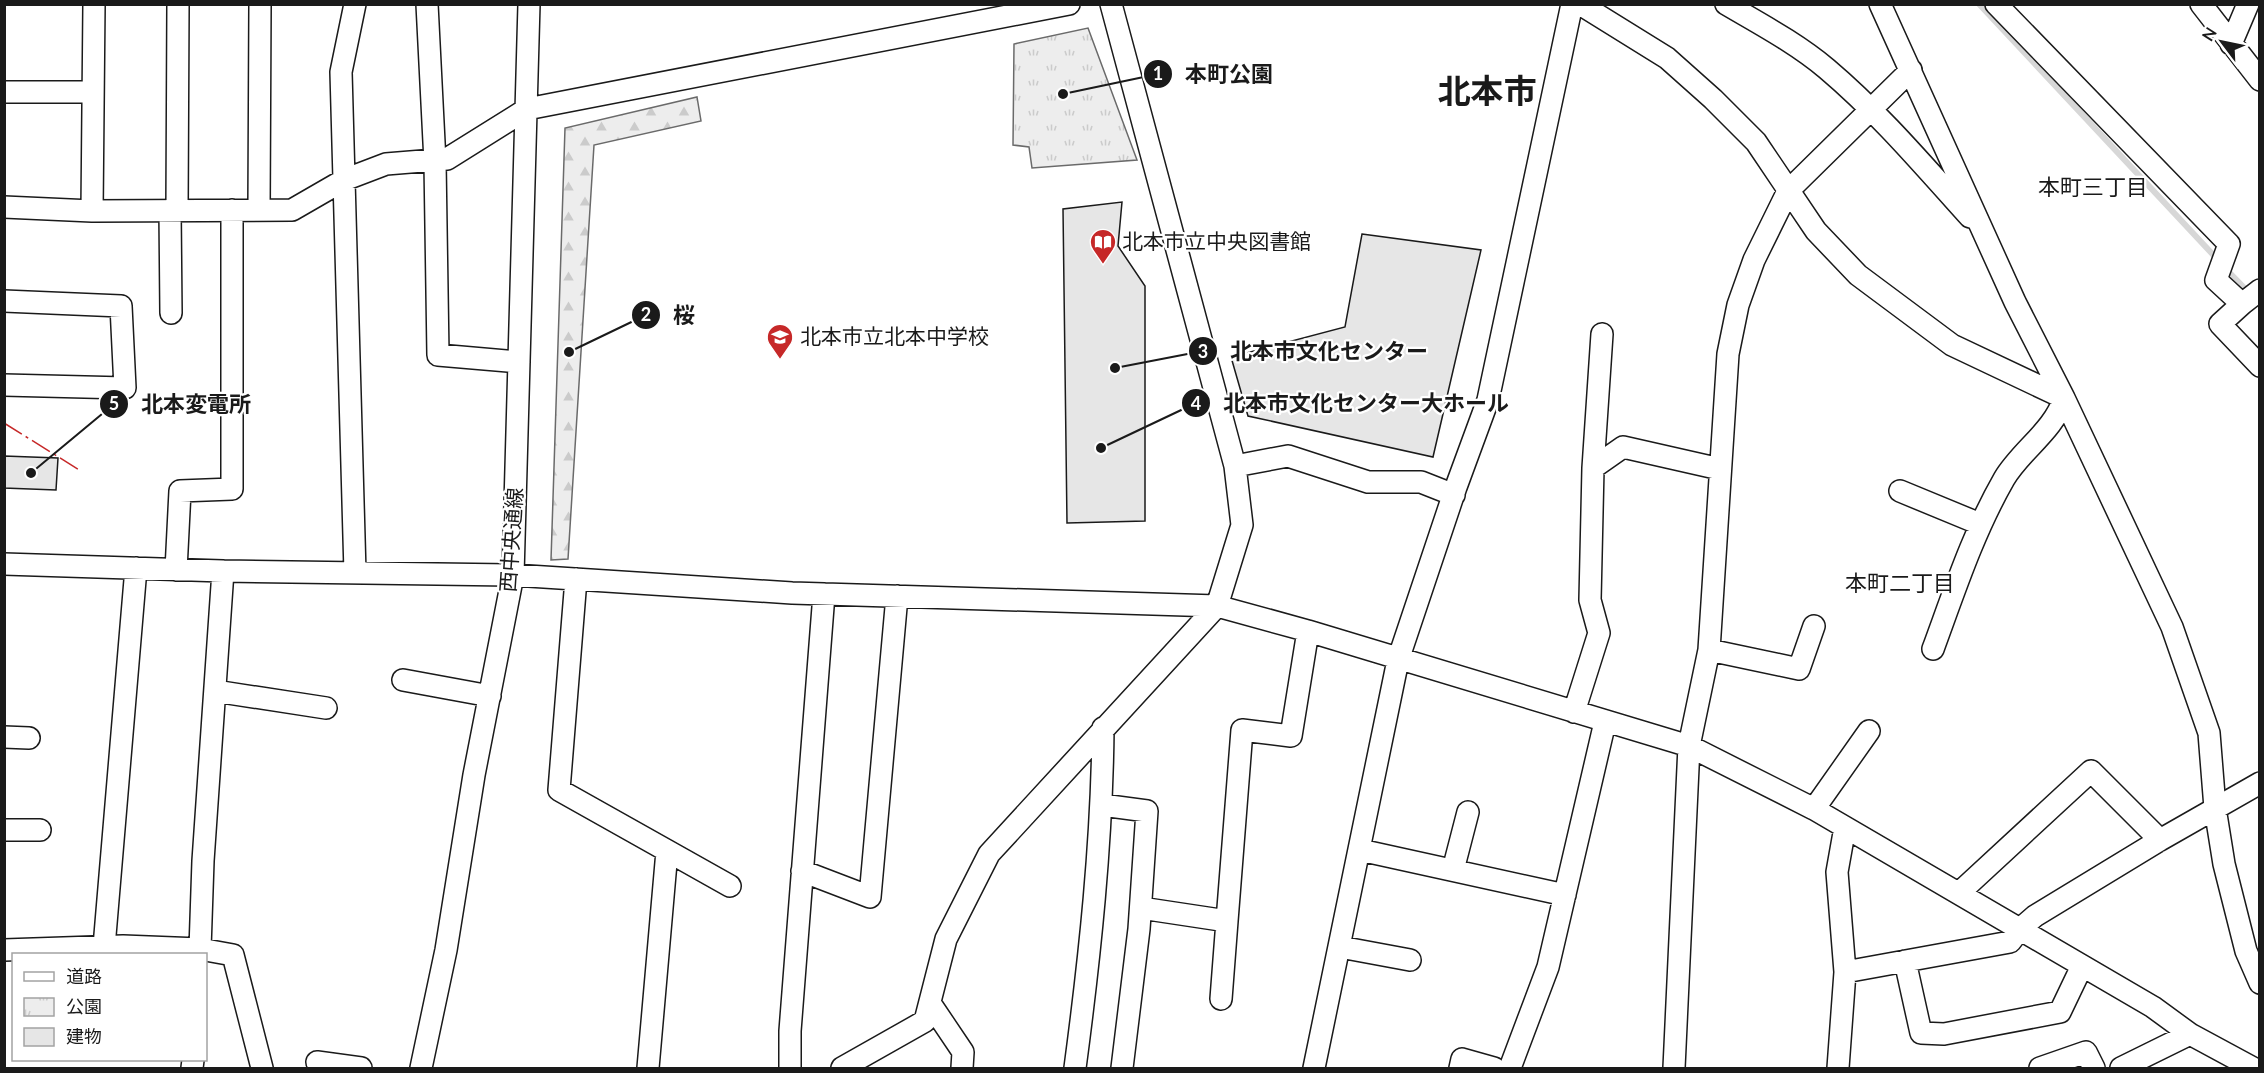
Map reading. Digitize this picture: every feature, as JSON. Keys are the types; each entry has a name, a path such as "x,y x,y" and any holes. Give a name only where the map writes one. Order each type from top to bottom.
{"street":[{"path":"92,211 94,4"},
{"path":"171,313 178,4"},
{"path":"259,210 260,4"},
{"path":"354,4 341,72 355,573"},
{"path":"427,4 435,162 438,355 519,362"},
{"name":"西中央通線","path":"422,1068 446,950 474,775 513,575 529,4"},
{"path":"4,207 92,211 292,210 344,180 386,164 435,162 447,159 527,109 1069,4"},
{"path":"842,1068 925,1021 946,939 989,854 1217,606 1242,525 1235,466 1111,4"},
{"path":"1314,1068 1398,660 1488,400 1572,4"},
{"path":"1580,4 1667,58 1713,99 1756,142 1816,231 1858,275 1952,345 2064,398"},
{"path":"1726,4 1782,37 1825,68 1872,109 1983,231"},
{"path":"1880,4 2014,302 2064,398 2172,627 2209,733 2215,808 2224,864 2246,951 2259,983"},
{"path":"1996,4 2229,244 2216,280 2242,304"},
{"path":"2201,4 2259,80"},
{"path":"2231,44 2248,4"},
{"path":"1675,1068 1689,746 1709,650 1728,354 1738,304 1754,260 1788,191 1911,70"},
{"path":"4,92 93,92"},
{"path":"176,570 180,491 232,489 232,210"},
{"path":"2259,290 2220,324 2259,366"},
{"path":"4,301 121,306 125,388 4,385"},
{"path":"1574,712 1599,633 1590,600 1593,468 1602,334"},
{"path":"1933,649 1980,524 2006,476 2059,413 2064,398"},
{"path":"1593,468 1623,447 1720,469"},
{"path":"1235,466 1288,456 1368,482 1421,482 1454,495"},
{"path":"1900,491 1980,524"},
{"path":"4,564 176,570 513,575 824,594 1217,606 1308,631 1689,746 1814,809 2153,1007 2190,1034 2253,1068"},
{"path":"104,947 136,568"},
{"path":"200,952 203,861 223,571"},
{"path":"576,579 559,790 730,886"},
{"path":"790,1068 790,1031 824,594"},
{"path":"802,871 870,897 897,596"},
{"path":"1709,650 1799,669 1814,626"},
{"path":"1221,999 1242,730 1291,736 1308,631"},
{"path":"403,680 490,696"},
{"path":"215,692 326,708"},
{"path":"1510,1068 1548,966 1605,722"},
{"path":"1075,1068 1086,985 1102,806 1103,728"},
{"path":"1814,809 1869,730"},
{"path":"4,737 29,738"},
{"path":"1959,893 2091,771 2160,840"},
{"path":"1845,972 2010,942 2020,929 2035,916 2259,783"},
{"path":"1102,806 1147,811 1141,908 1122,1068"},
{"path":"1453,870 1468,812"},
{"path":"1838,1068 1845,972 1837,872 1845,827"},
{"path":"4,830 40,830"},
{"path":"1360,850 1565,895"},
{"path":"648,1068 667,851"},
{"path":"1141,908 1227,921"},
{"path":"4,950 104,947 233,955 262,1068"},
{"path":"1340,947 1410,960"},
{"path":"1905,961 1921,1033 1932,1034 1944,1034 2060,1012 2082,966"},
{"path":"930,1003 963,1052 962,1068"},
{"path":"2121,1068 2190,1034"},
{"path":"2040,1068 2086,1052 2094,1068"},
{"path":"1460,1068 1462,1059 1494,1068"},
{"path":"317,1062 361,1068"}],"green space":[{"path":"1088,28 1137,160 1032,168 1029,147 1013,145 1014,44"},
{"path":"697,97 701,121 594,145 568,559 551,560 565,128"}],"building":[{"path":"1122,202 1118,246 1145,286 1145,521 1067,523 1063,209"},
{"path":"1362,234 1481,250 1433,457 1248,416 1231,357 1345,327"},
{"path":"4,456 58,458 56,490 4,488"}],"waterway":[{"path":"1979,4 2218,260"},
{"path":"2225,268 2260,304"}],"power":[{"path":"4,423 81,471"}],"place":[{"name":"本町公園","path":"1063,94"},
{"name":"北本市立中央図書館","path":"1103,265"},
{"name":"桜","path":"569,352"},
{"name":"北本市立北本中学校","path":"780,360"},
{"name":"北本市文化センター","path":"1115,368"},
{"name":"北本市文化センター大ホール","path":"1101,448"},
{"name":"北本変電所","path":"31,473"}],"district":[{"name":"北本市","path":"1487,91"},
{"name":"本町三丁目","path":"2093,187"},
{"name":"本町二丁目","path":"1900,583"}]}
